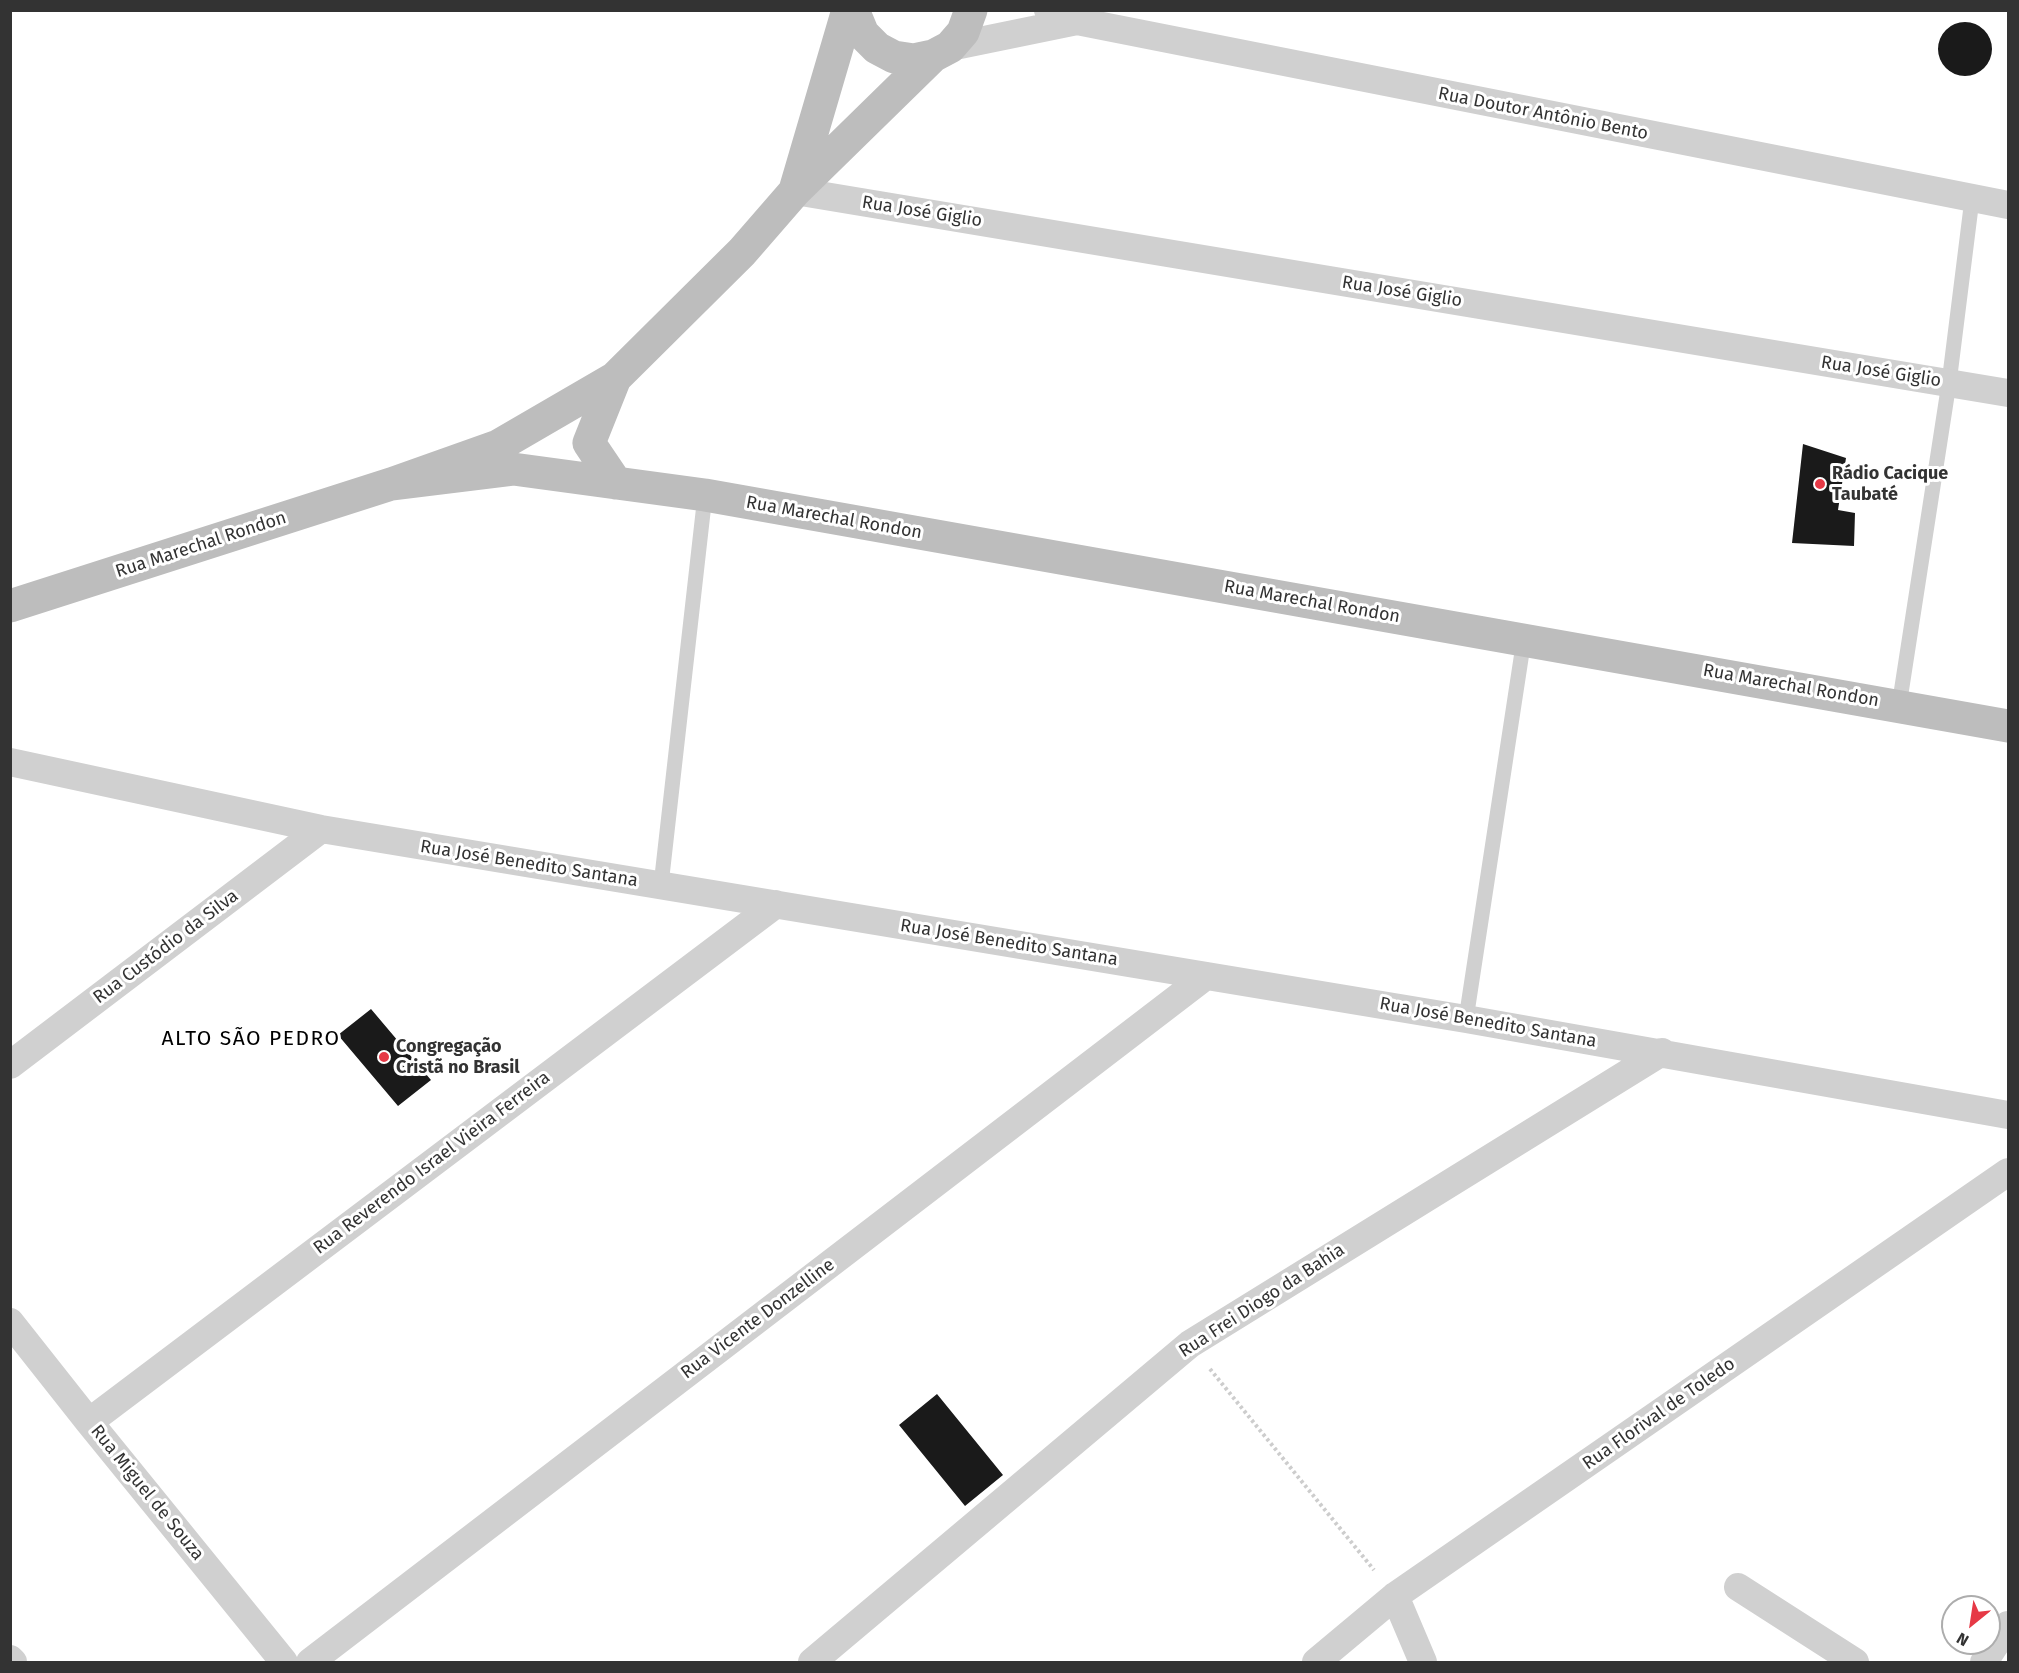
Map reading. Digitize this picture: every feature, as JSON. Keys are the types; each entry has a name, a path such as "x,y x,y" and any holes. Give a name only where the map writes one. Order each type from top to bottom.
{"street":[{"path":"795,191 848,10"},
{"path":"853,10 863,34 877,48 894,57 914,60 941,51"},
{"path":"391,484 498,446 615,378 742,252 795,191 963,32 971,10"},
{"name":"Rua Doutor Antônio Bento","path":"1048,10 1077,21 2008,205"},
{"name":"Rua Doutor Antônio Bento","path":"941,51 1077,21"},
{"name":"Rua José Giglio","path":"795,191 2008,393"},
{"path":"615,378 588,443 616,483"},
{"name":"Rua Marechal Rondon","path":"10,606 391,484 513,469 705,495 2008,726"},
{"name":"Rua José Benedito Santana","path":"10,762 321,829 1662,1052 2008,1115"},
{"name":"Rua Custódio da Silva","path":"10,1065 321,829"},
{"name":"Rua Reverendo Israel Vieira Ferreira","path":"89,1422 776,904"},
{"name":"Rua Vicente Donzelline","path":"310,1662 1206,976"},
{"name":"Rua Frei Diogo da Bahia","path":"812,1662 1190,1344 1662,1052"},
{"name":"Rua Florival de Toledo","path":"1316,1662 1395,1596 2008,1172"},
{"name":"Rua Miguel de Souza","path":"10,1322 284,1662"},
{"path":"1738,1587 1855,1662"},
{"path":"1395,1596 1423,1662"},
{"path":"1984,1662 2008,1625"}],"lane":[{"path":"1899,706 1949,383 1972,199"},
{"path":"661,885 705,495"},
{"path":"1466,1019 1524,639"}],"path":[{"path":"1190,1344 1395,1596"}],"building":[{"path":"1960,22 1970,22 1980,26 1988,34 1992,49 1988,64 1980,72 1970,76 1960,76 1950,72 1942,64 1938,54 1938,44 1942,34 1950,26"},
{"name":"Rádio Cacique Taubaté","path":"1803,444 1846,458 1838,510 1855,513 1854,546 1792,543"},
{"name":"Congregação Cristã no Brasil","path":"371,1009 431,1080 398,1106 338,1035"},
{"path":"937,1394 1003,1475 965,1506 899,1425"}],"place":[{"name":"Rádio Cacique Taubaté","path":"1820,484"},
{"name":"Congregação Cristã no Brasil","path":"384,1057"}],"district":[{"name":"ALTO SÃO PEDRO","path":"251,1039"}]}
